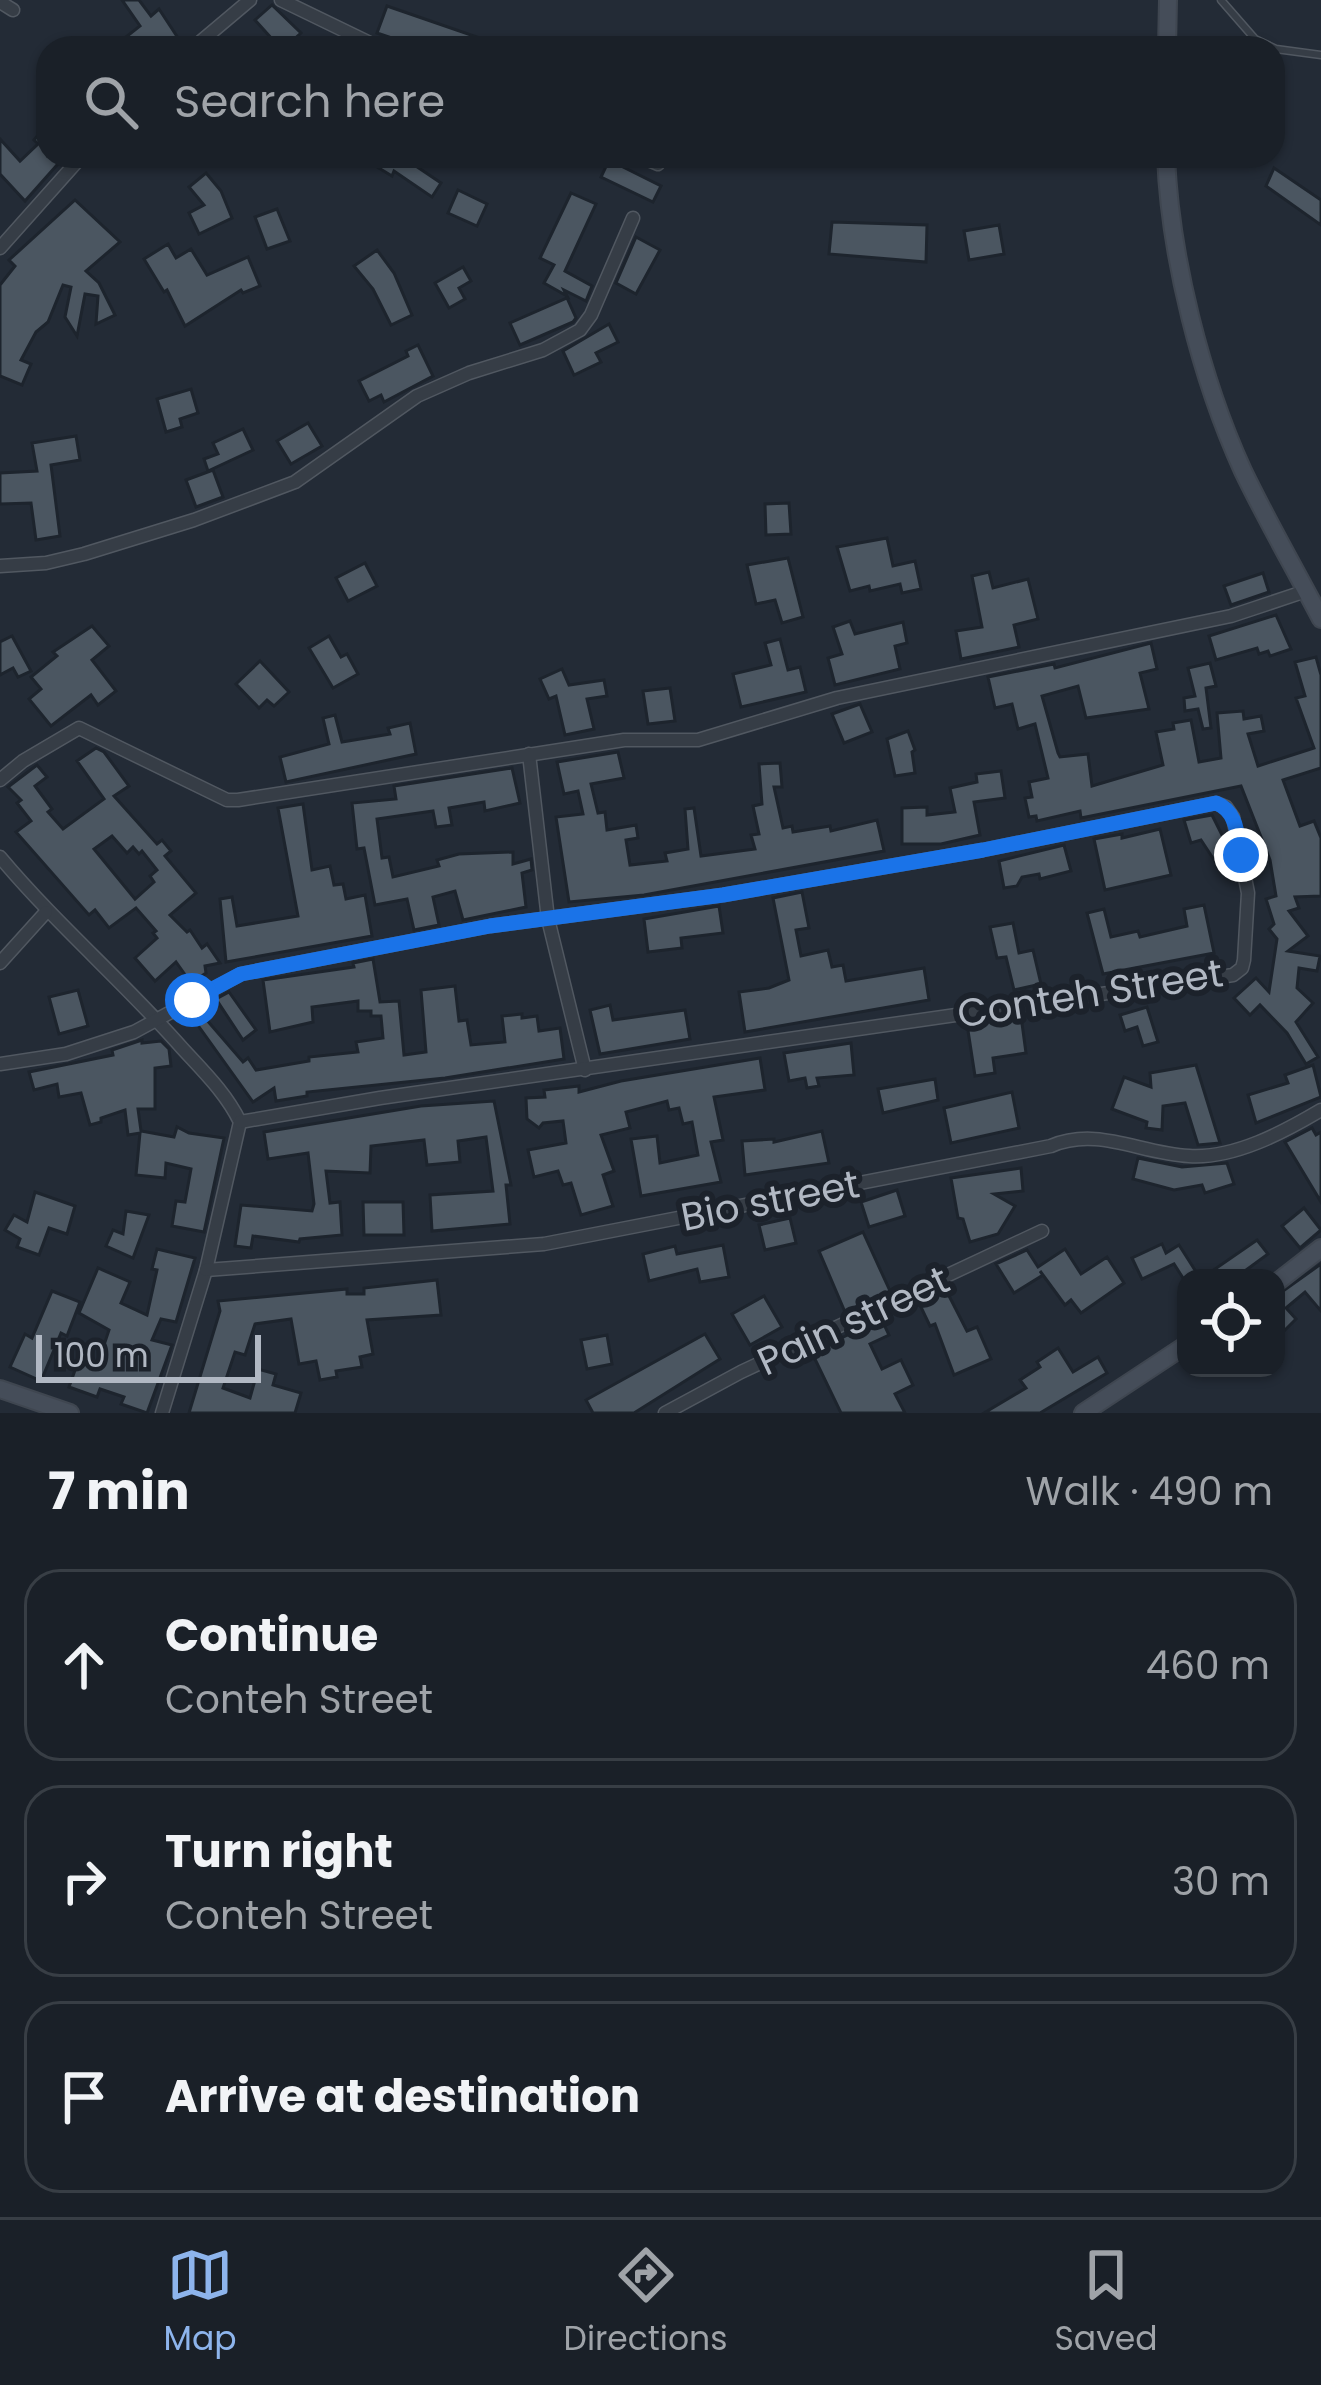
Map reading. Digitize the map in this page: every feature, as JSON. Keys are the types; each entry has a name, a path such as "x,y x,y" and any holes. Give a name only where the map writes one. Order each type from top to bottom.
{"main road":[{"path":"1167,36 1168,0"},
{"path":"1168,168 1187,297 1202,358 1242,469 1321,619"},
{"path":"1285,1276 1321,1247"},
{"path":"1083,1413 1177,1352"},
{"path":"0,1389 70,1413"}],"street":[{"path":"207,36 250,0"},
{"path":"281,0 355,36"},
{"path":"0,248 71,168"},
{"path":"0,566 46,563 83,554 295,482 417,396 469,373 543,350 580,330 633,218"},
{"path":"0,780 79,728 227,800 624,740 698,740 838,698 1231,616 1306,591"},
{"path":"529,754 548,919 585,1070"},
{"name":"Conteh Street","path":"0,1064 65,1054 158,1021 241,974 490,926 723,895 889,866 1216,803 1233,817 1248,893 1244,960 1233,975 240,1122"},
{"path":"0,857 46,911 158,1021 220,1090 240,1122 206,1270 162,1413"},
{"path":"0,963 46,911"},
{"name":"Bio street","path":"206,1270 544,1244 1051,1146 1070,1138 1113,1140 1191,1157 1271,1136 1321,1110"},
{"name":"Pain street","path":"665,1413 741,1372 1042,1231"}],"lane":[{"path":"1221,0 1252,36"},
{"path":"1285,51 1321,55"}],"building":[{"path":"122,0 139,0 151,16 159,9 177,36 127,36 140,26"},
{"path":"272,5 301,33 269,36 255,20"},
{"path":"387,6 474,36 386,36 377,33"},
{"path":"0,139 20,161 36,146 36,168 54,168 25,201 0,174"},
{"path":"379,168 419,168 441,183 432,197 394,171 392,176"},
{"path":"605,168 625,168 661,186 653,202 601,177"},
{"path":"1274,168 1321,200 1321,225 1266,186"},
{"path":"206,173 221,191 232,218 199,234 189,213 204,205 189,187"},
{"path":"458,190 487,204 477,226 448,213"},
{"path":"571,193 596,204 565,271 592,286 586,301 544,283 554,265 540,258"},
{"path":"75,200 120,242 86,271 99,283 115,315 96,324 98,296 85,294 77,336 65,317 71,287 63,285 48,322 36,332 21,360 31,364 22,385 0,376 0,285 15,266 9,260"},
{"path":"277,209 290,241 267,249 255,217"},
{"path":"832,222 927,225 926,262 829,254"},
{"path":"999,225 1004,254 969,260 964,231"},
{"path":"636,237 660,250 636,294 616,283"},
{"path":"168,244 176,258 191,249 207,275 248,257 260,286 241,290 185,326 144,259"},
{"path":"377,250 394,273 412,315 391,325 373,289 354,266"},
{"path":"463,267 471,281 459,288 465,299 449,308 435,283"},
{"path":"567,298 576,318 573,322 520,345 510,323"},
{"path":"609,324 618,342 596,353 601,362 574,375 563,351"},
{"path":"418,345 433,376 384,402 381,395 369,401 359,381 408,356 406,351"},
{"path":"191,389 198,413 180,419 182,427 166,432 157,399"},
{"path":"308,423 322,446 291,464 277,441"},
{"path":"243,429 253,450 208,471 204,459 218,454 213,443"},
{"path":"76,436 80,460 51,465 60,536 36,540 31,503 0,504 0,473 37,471 32,443"},
{"path":"213,470 223,497 196,507 186,480"},
{"path":"789,503 791,534 766,535 765,504"},
{"path":"887,538 893,566 915,561 921,589 902,593 900,584 850,591 837,547"},
{"path":"788,558 803,617 782,623 775,600 756,604 747,565"},
{"path":"365,563 377,586 348,601 336,578"},
{"path":"989,572 993,588 1028,579 1038,619 1014,625 1019,647 961,659 956,631 982,627 972,576"},
{"path":"1263,573 1269,592 1231,605 1224,586"},
{"path":"1276,615 1291,649 1270,656 1268,651 1259,654 1257,648 1216,660 1209,636"},
{"path":"850,621 855,634 903,622 907,643 895,646 900,669 835,685 828,658 842,654 833,627"},
{"path":"92,626 109,646 92,660 116,691 98,705 91,695 51,726 29,699 41,689 31,677 57,656 53,652"},
{"path":"12,636 31,671 18,677 13,668 0,675 0,642"},
{"path":"329,636 358,674 333,688 309,648"},
{"path":"780,639 788,670 800,667 806,692 741,707 733,674 771,665 765,643"},
{"path":"1151,643 1157,669 1140,673 1149,709 1086,718 1078,686 1042,696 1060,757 1088,754 1092,786 1163,765 1156,732 1174,729 1173,723 1191,720 1199,762 1221,758 1217,713 1243,711 1244,719 1261,716 1264,731 1248,734 1258,766 1314,748 1296,698 1305,696 1295,662 1316,657 1321,675 1321,768 1283,780 1300,826 1314,821 1321,838 1321,896 1295,897 1299,908 1289,911 1308,936 1288,951 1320,956 1317,971 1299,968 1297,988 1313,1003 1296,1022 1318,1057 1306,1064 1287,1033 1260,1005 1250,1015 1234,998 1256,978 1269,992 1277,939 1269,929 1274,924 1266,899 1276,896 1270,860 1241,786 1081,818 1080,811 1037,821 1036,816 1029,817 1025,798 1032,797 1029,782 1048,778 1035,724 1018,729 1012,704 995,708 988,677 1054,664 1055,668"},
{"path":"260,661 289,692 274,706 267,700 259,708 236,684"},
{"path":"1210,663 1216,686 1206,688 1211,728 1203,729 1198,709 1185,711 1184,698 1195,696 1188,668"},
{"path":"562,669 569,685 604,680 607,696 587,699 594,729 565,735 556,696 549,699 540,679"},
{"path":"670,688 675,721 648,724 643,691"},
{"path":"860,704 872,732 844,743 832,714"},
{"path":"335,715 342,742 390,734 388,728 410,723 416,754 286,782 280,757 329,744 323,718"},
{"path":"908,731 915,750 915,773 895,776 887,739"},
{"path":"96,748 104,752 129,786 114,796 157,844 162,840 171,851 165,856 196,893 170,915 190,930 202,948 207,944 220,963 205,966 206,973 191,983 176,962 155,981 135,958 157,938 156,931 136,908 109,928 95,910 89,915 16,832 31,821 8,787 37,765 47,777 35,786 63,829 104,799 77,761","holes":["112,836 127,853 133,847 139,854 142,851 157,870 150,876 154,882 135,899 94,849"]},
{"path":"618,752 624,778 591,784 598,813 605,812 607,830 636,825 638,838 626,840 630,865 667,861 665,853 688,849 685,809 694,808 701,856 755,849 751,835 759,834 753,806 762,804 759,764 780,763 782,787 774,787 783,828 792,826 793,832 830,826 831,831 877,820 884,851 644,895 569,902 556,817 583,814 578,791 564,794 557,762"},
{"path":"512,768 520,803 485,811 484,802 449,808 452,825 436,827 433,811 377,819 382,858 389,857 393,877 439,866 437,860 459,854 513,852 513,864 531,859 532,870 522,873 526,907 463,920 455,891 433,897 439,925 414,930 407,899 375,905 364,848 357,849 352,803 396,799 394,786"},
{"path":"1001,771 1005,798 974,802 980,835 941,844 902,844 902,808 927,807 927,815 955,812 950,788 977,782 976,774"},
{"path":"303,804 312,870 330,866 334,885 343,884 346,899 365,895 372,936 226,962 220,899 232,897 237,926 298,916 278,808"},
{"path":"1212,815 1232,866 1222,872 1201,840 1191,843 1184,820"},
{"path":"1160,829 1171,875 1105,890 1094,839"},
{"path":"1064,845 1071,871 1040,879 1039,874 1022,877 1017,886 1004,888 999,861"},
{"path":"802,892 809,928 796,930 801,956 828,950 832,967 843,965 846,981 924,968 929,1000 745,1032 739,992 789,980 773,898"},
{"path":"1204,905 1214,953 1103,974 1087,913 1104,909 1111,937 1138,931 1140,937 1187,926 1184,909"},
{"path":"719,906 723,933 681,938 682,948 648,952 644,919"},
{"path":"1013,923 1019,953 1033,950 1041,984 1014,990 1006,957 997,958 990,927"},
{"path":"373,959 380,1002 399,1001 404,1055 426,1052 421,990 455,986 459,1021 467,1020 471,1045 505,1042 502,1016 537,1016 539,1031 560,1028 564,1059 445,1078 307,1092 307,1096 276,1101 274,1088 253,1102 192,1017 199,1011 243,1062 248,1058 256,1070 358,1052 356,1042 383,1038 381,1016 358,1011 358,1001 312,1007 313,1022 270,1032 263,980 354,967 353,963"},
{"path":"78,990 88,1026 59,1034 49,997"},
{"path":"229,992 256,1030 243,1040 216,999"},
{"path":"610,1005 613,1020 685,1010 690,1039 600,1054 590,1010"},
{"path":"1147,1007 1158,1042 1143,1046 1137,1027 1125,1031 1120,1015"},
{"path":"1021,1016 1026,1053 993,1058 995,1073 975,1076 967,1024"},
{"path":"142,1040 161,1041 169,1049 171,1066 155,1068 155,1109 138,1109 141,1131 174,1137 177,1127 224,1138 204,1232 172,1226 176,1201 185,1202 191,1169 166,1163 165,1178 136,1175 140,1133 128,1135 125,1110 90,1125 81,1093 59,1097 57,1084 34,1090 29,1072 113,1055 112,1050"},
{"path":"851,1043 854,1075 817,1078 819,1086 807,1088 805,1078 789,1081 784,1053"},
{"path":"760,1058 765,1090 714,1097 723,1140 711,1142 721,1182 641,1196 631,1139 657,1136 660,1163 698,1155 692,1122 683,1124 679,1108 669,1110 667,1101 626,1112 630,1128 601,1135 614,1171 603,1175 613,1206 581,1215 571,1183 563,1185 558,1171 534,1177 528,1150 566,1143 563,1121 543,1123 539,1128 527,1119 526,1098 545,1097 544,1090 579,1086 579,1092"},
{"path":"1196,1065 1220,1143 1198,1145 1185,1103 1163,1106 1162,1130 1146,1128 1147,1122 1112,1109 1124,1077 1151,1087 1150,1073"},
{"path":"1313,1065 1321,1097 1256,1123 1248,1095 1288,1083 1285,1075"},
{"path":"935,1079 938,1100 883,1113 878,1089"},
{"path":"1012,1092 1019,1128 951,1143 944,1108"},
{"path":"494,1101 511,1185 506,1185 510,1224 432,1231 430,1195 493,1191 486,1137 458,1141 460,1162 427,1165 424,1140 371,1146 370,1173 326,1171 330,1203 340,1202 342,1235 299,1242 253,1236 251,1248 235,1246 241,1205 312,1211 314,1204 308,1153 268,1159 264,1132 421,1106"},
{"path":"1312,1128 1316,1135 1321,1132 1321,1202 1285,1142"},
{"path":"822,1131 829,1163 745,1175 742,1141 774,1142"},
{"path":"1138,1158 1182,1167 1227,1163 1234,1184 1205,1193 1202,1185 1174,1190 1133,1179"},
{"path":"1021,1168 1023,1191 994,1194 1015,1206 998,1234 970,1242 963,1219 958,1218 951,1178"},
{"path":"897,1190 905,1216 869,1227 861,1202"},
{"path":"35,1192 75,1206 67,1234 49,1228 39,1255 17,1247 20,1239 5,1230 14,1215 27,1222"},
{"path":"363,1202 403,1202 404,1235 364,1235"},
{"path":"1304,1208 1321,1230 1300,1248 1282,1226"},
{"path":"126,1211 149,1215 133,1258 106,1246 113,1230 123,1234"},
{"path":"790,1218 796,1243 765,1250 759,1225"},
{"path":"863,1232 890,1291 845,1312 819,1251"},
{"path":"1257,1240 1268,1254 1247,1269 1215,1269"},
{"path":"1162,1244 1166,1253 1179,1245 1194,1269 1177,1269 1174,1264 1142,1279 1132,1258"},
{"path":"723,1245 729,1277 700,1282 697,1269 649,1281 643,1254 675,1246 677,1254"},
{"path":"157,1249 195,1258 176,1322 161,1319 152,1340 172,1345 147,1413 121,1404 124,1397 100,1389 97,1397 69,1387 79,1359 97,1366 109,1330 79,1313 98,1268 130,1282 121,1303 147,1315"},
{"path":"1065,1249 1081,1274 1107,1257 1124,1283 1081,1313 1071,1300 1065,1305 1043,1275 1014,1293 996,1264 1027,1250 1038,1267"},
{"path":"1321,1264 1321,1311 1305,1292 1286,1308 1296,1319 1285,1330 1285,1290"},
{"path":"437,1280 441,1315 367,1320 373,1354 360,1357 362,1367 336,1371 337,1377 320,1380 316,1361 299,1364 291,1319 255,1324 245,1355 235,1352 223,1388 250,1398 258,1369 276,1374 273,1385 301,1393 295,1413 189,1413 220,1311 218,1301 347,1289 347,1294 364,1294 364,1288"},
{"path":"945,1288 967,1331 977,1327 991,1359 954,1375 935,1324 930,1326 918,1301"},
{"path":"52,1291 80,1302 41,1381 10,1367 25,1334 32,1338"},
{"path":"764,1296 782,1327 750,1345 732,1314"},
{"path":"881,1318 889,1335 870,1344 882,1369 901,1360 913,1385 895,1394 905,1413 841,1413 812,1353"},
{"path":"705,1334 720,1359 634,1413 593,1413 586,1400"},
{"path":"607,1335 612,1364 587,1369 581,1340"},
{"path":"1058,1348 1073,1372 1098,1357 1107,1373 1040,1413 984,1413 1026,1388 1020,1380"}],"route":[{"path":"192,1000 241,974 490,926 723,895 1216,803 1233,817 1241,855"}]}
